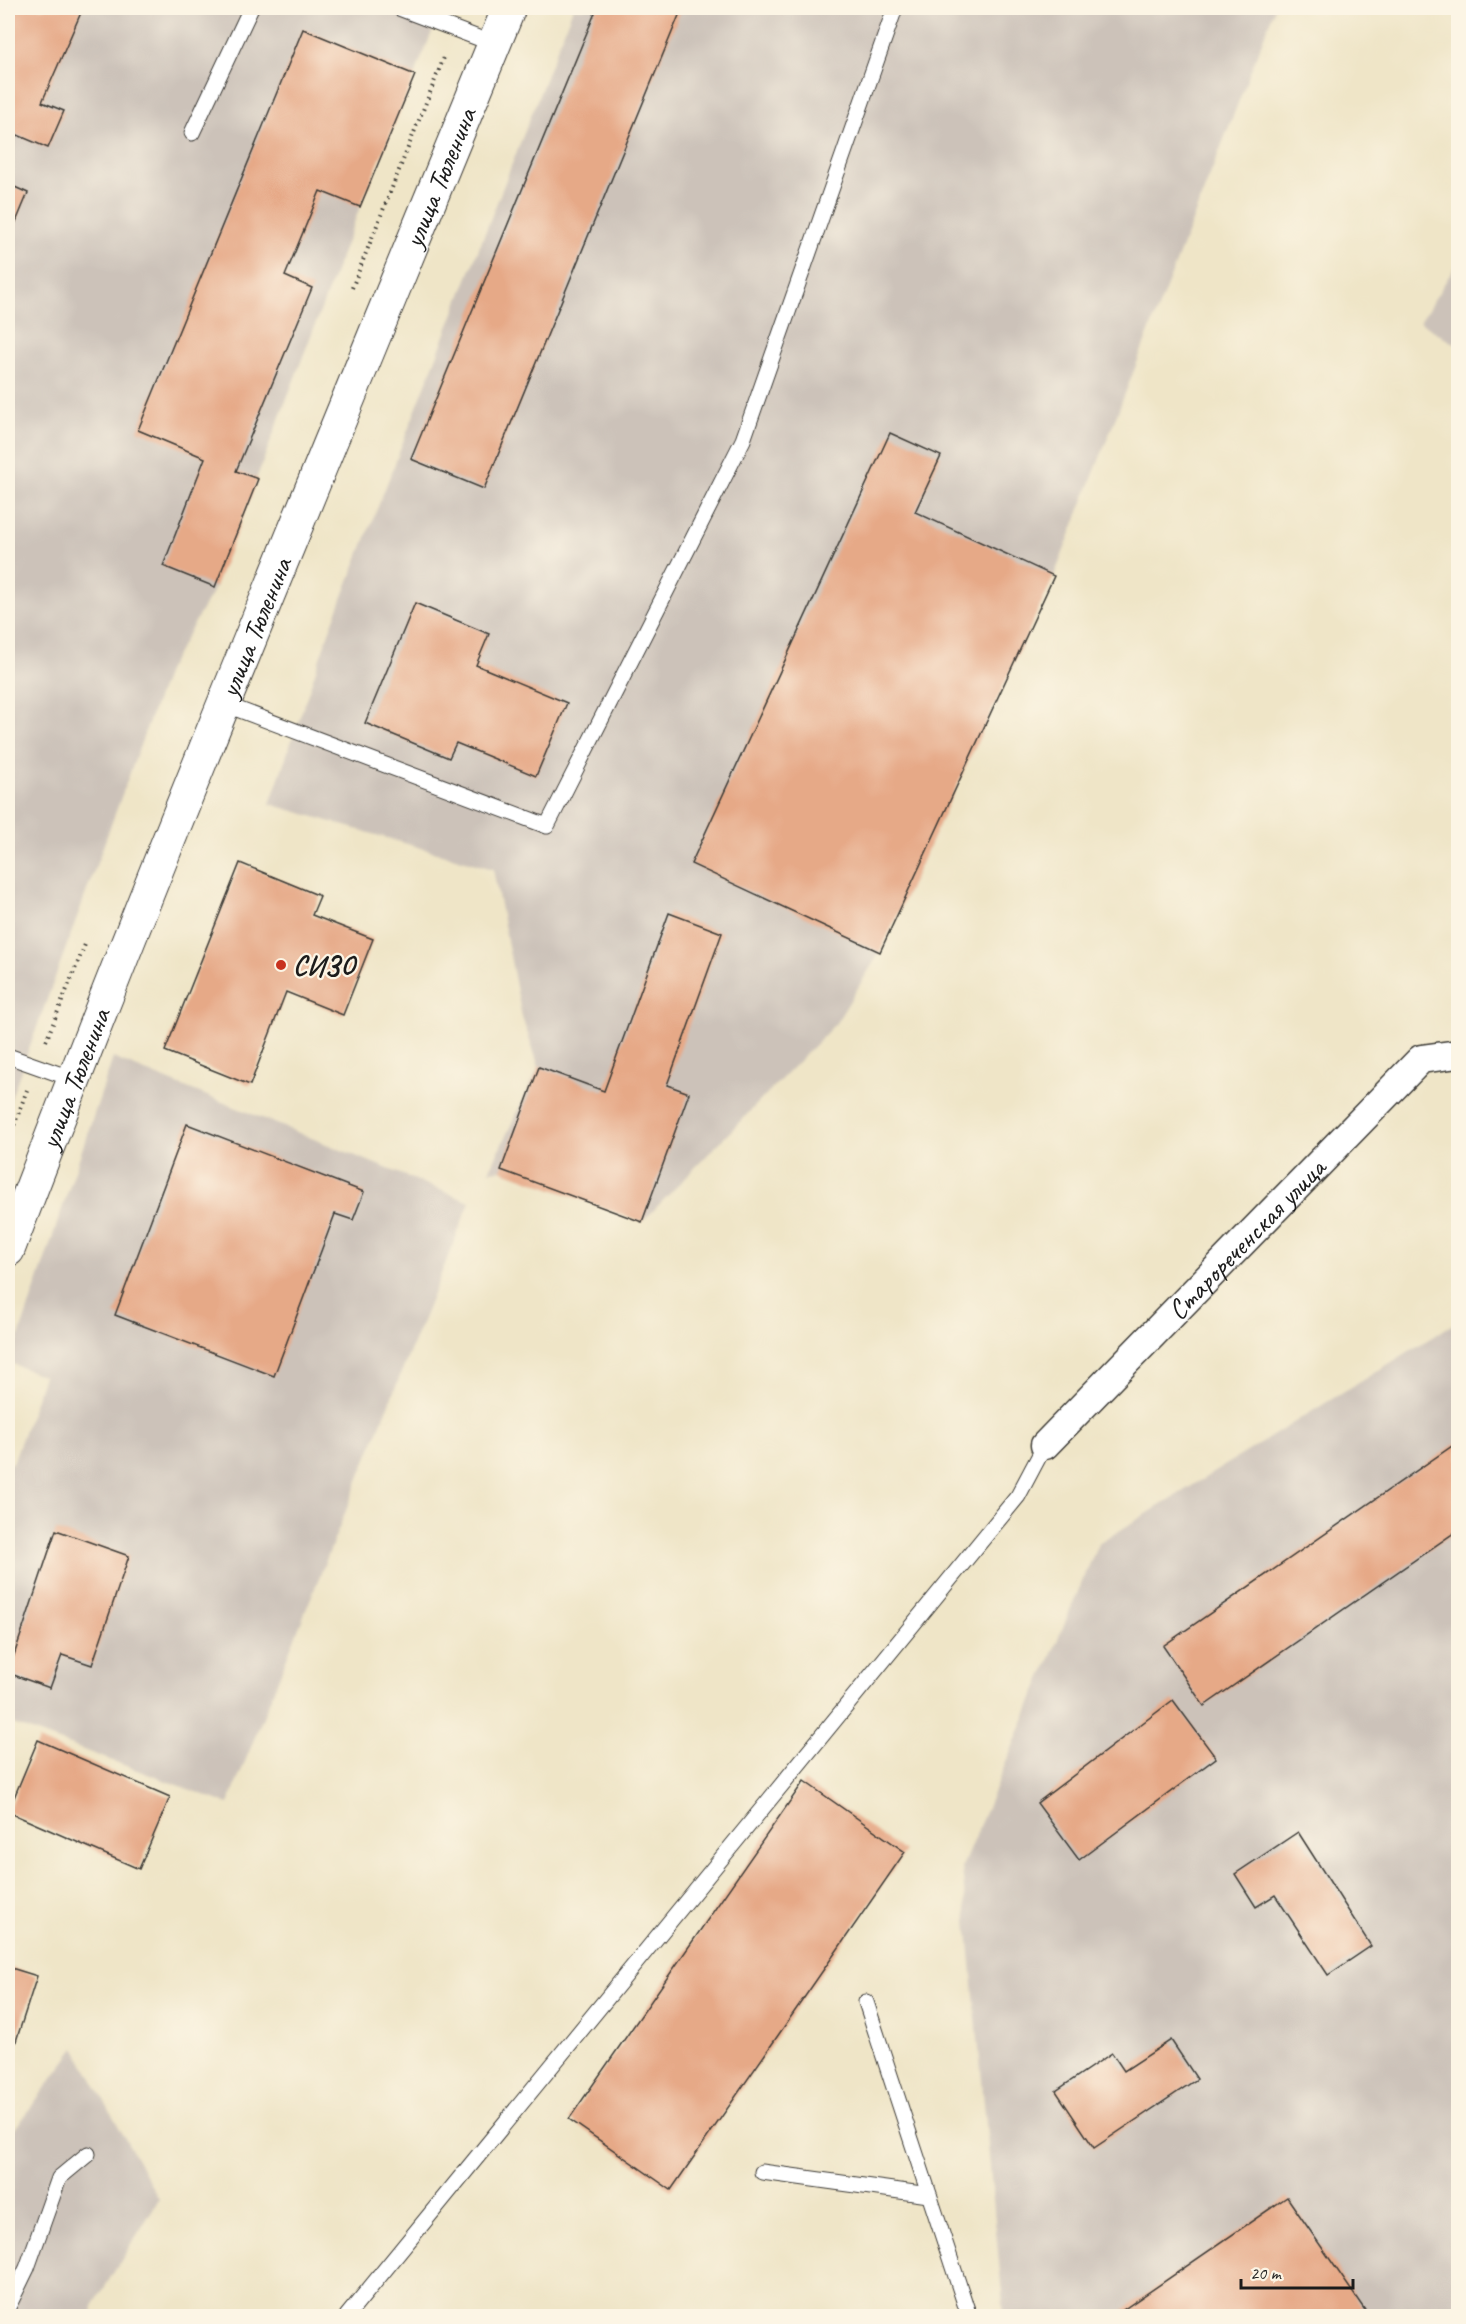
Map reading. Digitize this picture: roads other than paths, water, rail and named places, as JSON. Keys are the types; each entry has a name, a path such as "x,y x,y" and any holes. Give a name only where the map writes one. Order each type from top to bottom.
{"main road":[{"name":"улица Тюленина","path":"8,1250 73,1079 224,704 509,8"}],"street":[{"name":"Старореченская улица","path":"1045,1445 1421,1059 1458,1054"}],"lane":[{"path":"192,133 251,8"},
{"path":"399,8 494,44"},
{"path":"224,704 547,826 743,440 895,8"},
{"path":"8,1056 73,1079"},
{"path":"347,2316 1018,1496 1045,1445"},
{"path":"866,2002 969,2316"},
{"path":"8,2307 27,2268 59,2178 88,2154"},
{"path":"762,2172 929,2195"}],"place":[{"name":"СИЗО","path":"281,965"}]}
